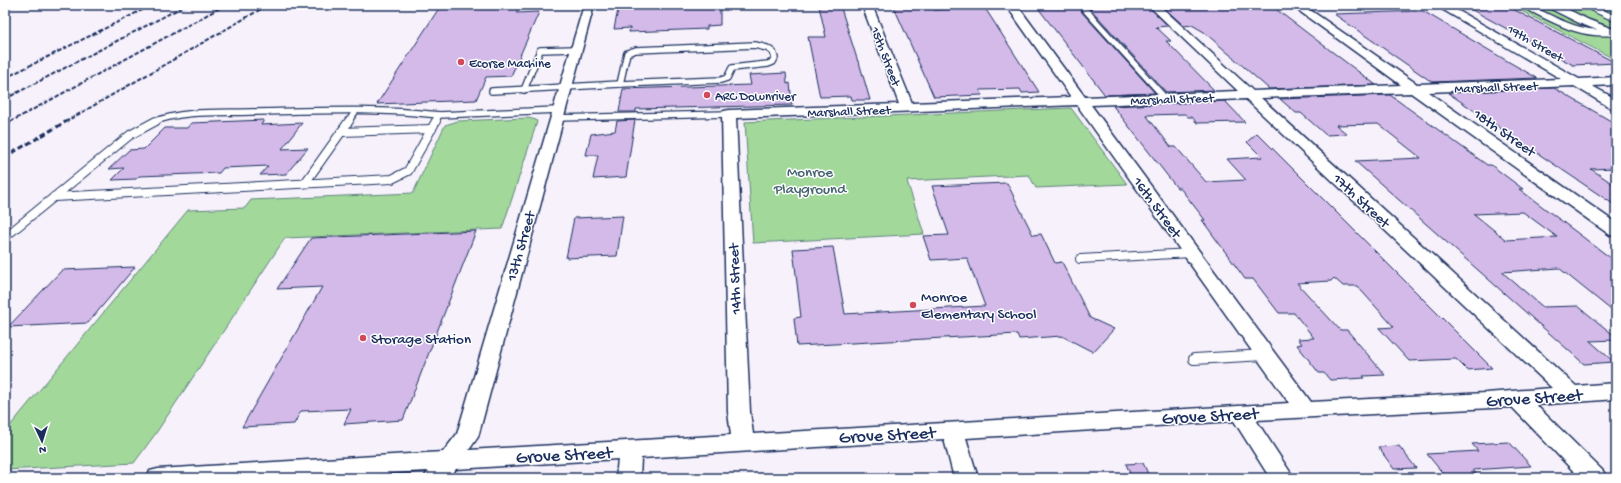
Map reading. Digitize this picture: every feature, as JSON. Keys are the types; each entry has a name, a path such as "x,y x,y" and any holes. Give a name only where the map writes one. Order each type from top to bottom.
{"street":[{"name":"13th Street","path":"436,478 467,437 589,5"},
{"name":"15th Street","path":"867,5 907,108"},
{"name":"16th Street","path":"1011,5 1305,409"},
{"name":"17th Street","path":"1153,5 1571,394"},
{"name":"18th Street","path":"1296,5 1616,231"},
{"name":"19th Street","path":"1440,5 1616,105"},
{"path":"1551,5 1585,22 1615,33"},
{"name":"Marshall Street","path":"728,114 1616,81"},
{"name":"14th Street","path":"728,114 739,412 743,443"},
{"name":"Grove Street","path":"158,478 1616,391"},
{"path":"1516,398 1596,478"},
{"path":"1240,413 1282,478"},
{"path":"953,430 966,478"},
{"path":"628,478 630,450"}],"lane":[{"path":"1081,5 1164,98"},
{"path":"1524,5 1573,29 1596,34 1615,33"},
{"path":"1586,5 1616,19"},
{"path":"492,91 566,86 620,84 721,80 727,78 732,68 768,64 773,62 775,56 774,53 768,48 755,45 636,50 627,53 620,84"},
{"path":"524,90 540,50 576,48"},
{"path":"5,237 130,136 150,123 164,117 178,114 355,112 439,115 728,114"},
{"path":"304,183 355,112"},
{"path":"54,197 392,178 408,171 439,115"},
{"path":"341,132 432,129"},
{"path":"1080,259 1192,253"},
{"path":"1194,359 1266,355"}],"green space":[{"path":"1510,5 1616,5 1616,60"},
{"name":"Monroe Playground","path":"1071,108 1127,184 1036,188 1029,175 907,181 924,234 753,243 745,122"},
{"path":"528,118 536,120 537,122 502,229 285,238 156,433 134,463 5,470 5,432 188,210 245,208 251,200 413,193 445,125 458,121"}],"building":[{"name":"Ecorse Machine","path":"441,5 520,5 516,13 539,12 511,76 486,77 476,100 377,104"},
{"path":"619,5 720,5 720,25 707,26 707,29 629,32 630,28 614,29"},
{"path":"840,5 870,100 852,100 851,96 820,97 808,37 826,37 819,6"},
{"path":"893,5 931,6 934,10 965,9 962,5 983,5 1039,92 1022,93 1020,89 980,90 982,95 934,97"},
{"path":"1147,5 1168,26 1156,27 1171,41 1166,41 1214,90 1166,92 1088,6"},
{"path":"1161,5 1242,5 1246,8 1273,7 1376,85 1269,89 1204,32 1192,25 1184,26"},
{"path":"1463,5 1505,5 1616,63 1573,65"},
{"path":"1077,7 1155,93 1105,95 1038,8"},
{"path":"1423,11 1537,78 1432,82 1334,14"},
{"name":"ARC Downriver","path":"786,73 787,84 790,83 792,105 636,109 636,112 619,112 623,89 751,85 749,75"},
{"path":"1554,88 1616,124 1616,168 1591,169 1616,186 1616,206 1448,93"},
{"path":"1390,95 1487,165 1491,165 1523,189 1519,189 1616,262 1616,314 1559,268 1502,272 1543,307 1578,306 1616,337 1616,340 1590,341 1614,362 1584,364 1355,161 1421,158 1378,124 1336,125 1347,134 1326,135 1301,113 1296,113 1280,99","holes":["1523,212 1557,237 1506,240 1474,214"]},
{"path":"1225,101 1245,122 1197,123 1192,117 1188,117 1185,114 1146,115 1171,147 1176,147 1206,182 1246,180 1227,159 1262,157 1247,142 1257,133 1492,368 1467,370 1456,359 1409,361 1379,328 1394,327 1357,286 1343,286 1334,278 1331,281 1297,283 1340,330 1347,330 1385,375 1330,380 1324,373 1319,373 1297,345 1302,344 1298,339 1314,338 1294,313 1279,313 1253,279 1245,279 1202,220 1205,220 1180,188 1177,188 1113,106"},
{"path":"264,120 261,125 302,123 282,149 308,148 286,174 260,175 268,166 223,168 219,173 139,176 136,179 112,180 124,168 109,169 129,150 144,149 165,128 187,128 191,123"},
{"path":"635,120 626,177 593,179 598,155 586,155 591,134 615,131 617,121"},
{"path":"1007,183 1033,235 1041,234 1055,263 1062,262 1090,318 1114,329 1093,352 1062,336 1019,339 1017,334 797,346 794,318 801,317 793,249 833,247 845,314 985,306 967,258 931,260 923,236 949,235 932,186"},
{"path":"623,216 617,256 566,258 574,218"},
{"name":"Storage Station","path":"476,231 403,420 344,424 351,409 301,411 294,424 242,427 322,287 277,289 311,238"},
{"path":"135,267 88,323 8,327 62,270"},
{"path":"1509,442 1531,466 1473,470 1476,474 1445,476 1427,454 1478,451 1472,444"},
{"path":"1399,446 1416,468 1394,469 1378,447"},
{"path":"1143,463 1150,478 1132,478 1126,464"}],"railway":[{"path":"5,78 152,5"},
{"path":"5,99 186,5"},
{"path":"10,122 225,5"},
{"path":"65,122 268,5"},
{"path":"5,125 12,121"},
{"path":"5,157 67,121"}],"place":[{"name":"Ecorse Machine","path":"461,62"},
{"name":"ARC Downriver","path":"707,95"},
{"name":"Monroe Elementary School","path":"913,305"},
{"name":"Storage Station","path":"363,338"}]}
